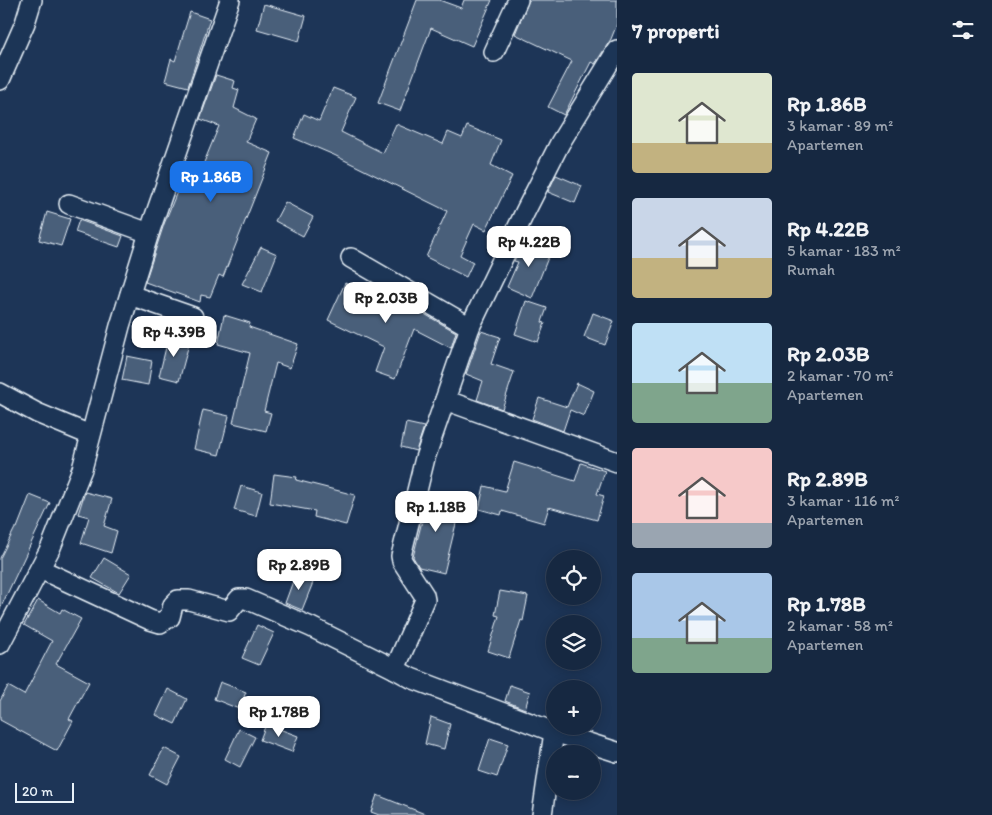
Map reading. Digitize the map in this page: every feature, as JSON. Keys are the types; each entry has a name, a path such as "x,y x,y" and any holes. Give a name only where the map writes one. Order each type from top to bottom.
{"street":[{"path":"0,80 25,23 32,0"},
{"path":"0,644 40,569 82,469 90,434 149,233 230,0"},
{"path":"494,52 518,0"},
{"path":"395,669 425,600 424,595 402,561 401,556 425,458 470,327 560,143 617,50"},
{"path":"69,204 149,233"},
{"path":"351,258 470,327"},
{"path":"130,295 193,317"},
{"path":"0,394 37,413 90,434"},
{"path":"445,400 617,462"},
{"path":"40,569 150,620 160,622 170,617 178,600 189,600 229,611 239,599 246,599 310,627 411,678 546,729"},
{"path":"542,815 554,735"},
{"path":"563,735 617,752"}],"building":[{"path":"417,0 439,0 461,8 464,0 492,0 472,46 431,28 400,111 378,103"},
{"path":"529,0 617,0 617,24 611,39 595,64 591,62 564,115 548,107 572,61 515,34"},
{"path":"264,4 306,16 299,41 257,29"},
{"path":"190,12 210,19 188,87 165,81 171,59 175,61"},
{"path":"216,75 235,81 233,88 239,90 234,108 256,119 246,142 272,153 223,277 219,275 210,297 201,295 200,302 145,282 164,224 185,172 198,177 219,126 200,119"},
{"path":"333,88 356,97 341,132 383,153 396,124 443,144 448,132 462,138 467,126 501,140 491,165 512,176 486,230 474,224 460,255 473,262 466,277 426,257 447,211 334,155 294,138 304,114 319,121"},
{"path":"556,175 582,186 575,203 548,192"},
{"path":"285,202 313,217 303,236 275,221"},
{"path":"47,212 70,219 61,246 39,240"},
{"path":"79,220 123,236 119,247 75,232"},
{"path":"524,239 551,250 532,298 507,287 518,262 514,261"},
{"path":"261,247 277,254 262,292 242,284"},
{"path":"345,283 373,296 377,287 456,332 451,348 414,329 395,379 375,372 384,347 328,320"},
{"path":"526,301 547,308 542,322 545,323 538,342 515,334"},
{"path":"593,313 614,321 605,345 584,337"},
{"path":"224,315 250,323 249,327 298,344 290,368 276,363 264,411 271,413 266,431 233,423 250,353 218,344"},
{"path":"481,331 500,337 491,364 514,372 502,409 477,400 483,381 466,374"},
{"path":"169,335 190,340 179,381 159,376"},
{"path":"127,356 152,361 148,385 122,380"},
{"path":"577,383 594,391 584,416 570,410 563,431 532,419 539,398 567,407"},
{"path":"203,410 229,416 219,455 194,449"},
{"path":"406,423 424,427 416,451 401,447"},
{"path":"514,462 575,481 581,463 605,471 597,494 604,496 597,520 549,507 544,523 502,511 501,515 479,509 484,486 505,491"},
{"path":"274,474 297,477 296,480 355,495 346,525 314,517 315,511 270,503"},
{"path":"241,486 262,492 256,516 234,510"},
{"path":"85,492 112,499 104,526 117,531 111,553 81,543 89,517 78,514"},
{"path":"429,493 461,503 444,573 419,567 413,557"},
{"path":"30,495 50,503 0,609 0,558 15,528 17,528"},
{"path":"104,558 131,574 119,593 92,578"},
{"path":"296,573 314,580 302,610 285,603"},
{"path":"500,591 528,596 523,621 521,620 509,658 488,651 499,616 495,615"},
{"path":"38,600 60,613 62,609 81,619 56,664 89,682 69,719 73,721 57,751 0,720 0,701 8,686 24,695 52,641 24,625"},
{"path":"257,625 274,633 259,665 242,658"},
{"path":"220,682 246,692 239,709 214,699"},
{"path":"510,685 530,692 525,709 505,701"},
{"path":"168,689 187,699 175,724 156,715"},
{"path":"431,717 450,724 444,749 425,744"},
{"path":"266,724 298,736 292,752 260,740"},
{"path":"239,729 255,737 240,767 225,759"},
{"path":"490,738 508,744 497,777 479,771"},
{"path":"164,748 181,757 167,784 150,775"},
{"path":"377,795 425,815 379,815 371,812"}]}
